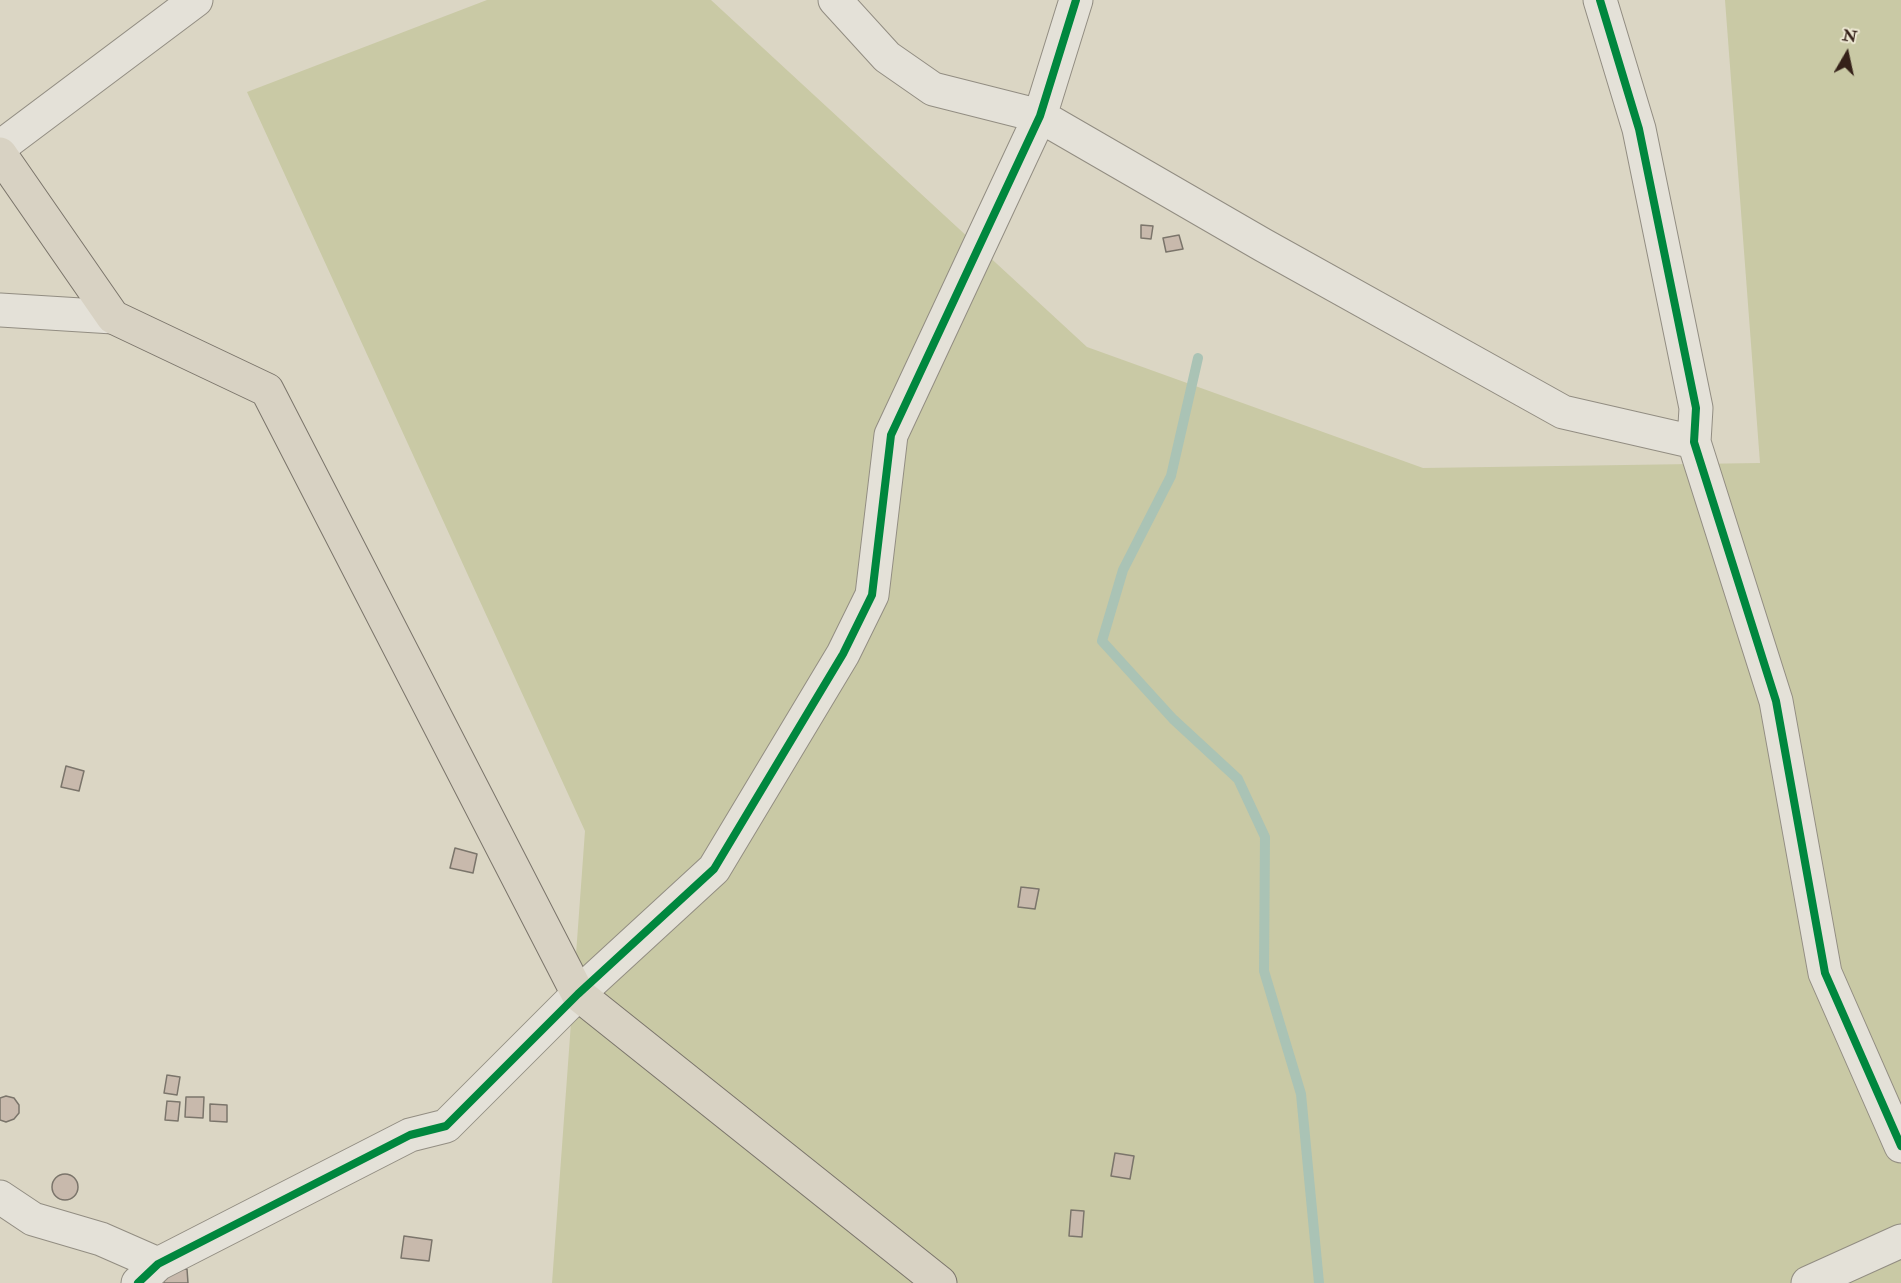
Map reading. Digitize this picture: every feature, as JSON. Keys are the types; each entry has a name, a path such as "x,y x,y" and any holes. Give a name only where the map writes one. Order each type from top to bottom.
{"main road":[{"path":"0,154 113,317 267,390 578,994 940,1283"}],"street":[{"path":"0,147 196,0"},
{"path":"835,0 887,57 933,89 1040,116 1263,245 1563,412 1694,442"},
{"path":"0,1197 33,1219 101,1239 148,1273 410,1136 446,1126 578,994 714,869 843,654 872,595 891,435 1040,116 1076,0"},
{"path":"1600,0 1639,129 1696,408 1694,442 1776,701 1825,973 1901,1146"},
{"path":"0,310 113,317"},
{"path":"0,1226 33,1219"},
{"path":"1809,1283 1901,1240"}],"green space":[{"path":"487,0 711,0 1087,347 1423,468 1760,463 1725,0 1901,0 1901,1283 552,1283 585,831 247,92"}],"building":[{"path":"1141,225 1153,226 1151,239 1141,238"},
{"path":"1179,235 1183,249 1166,252 1163,238"},
{"path":"66,766 84,771 79,791 61,787"},
{"path":"455,848 477,854 473,873 450,868"},
{"path":"1021,887 1039,889 1035,909 1018,907"},
{"path":"167,1075 180,1077 177,1095 164,1093"},
{"path":"6,1096 14,1098 19,1105 19,1113 14,1119 6,1122 0,1120 0,1098"},
{"path":"186,1097 204,1097 203,1118 185,1117"},
{"path":"167,1101 180,1102 178,1121 165,1120"},
{"path":"210,1104 227,1105 227,1122 210,1121"},
{"path":"1115,1153 1134,1156 1130,1179 1111,1176"},
{"path":"65,1174 74,1178 78,1187 74,1196 65,1200 56,1196 52,1187 56,1178"},
{"path":"1071,1210 1084,1211 1082,1237 1069,1236"},
{"path":"404,1236 432,1240 429,1261 401,1258"},
{"path":"187,1269 188,1283 164,1283 163,1270"}],"waterway":[{"path":"1198,358 1171,476 1123,570 1102,641 1173,719 1238,779 1265,837 1264,971 1301,1094 1319,1283"}],"cycle path":[{"path":"138,1283 158,1264 410,1135 446,1126 578,994 714,869 843,654 872,595 891,435 1040,116 1076,0"},
{"path":"1600,0 1639,129 1696,408 1694,442 1776,701 1825,973 1901,1146"}]}
